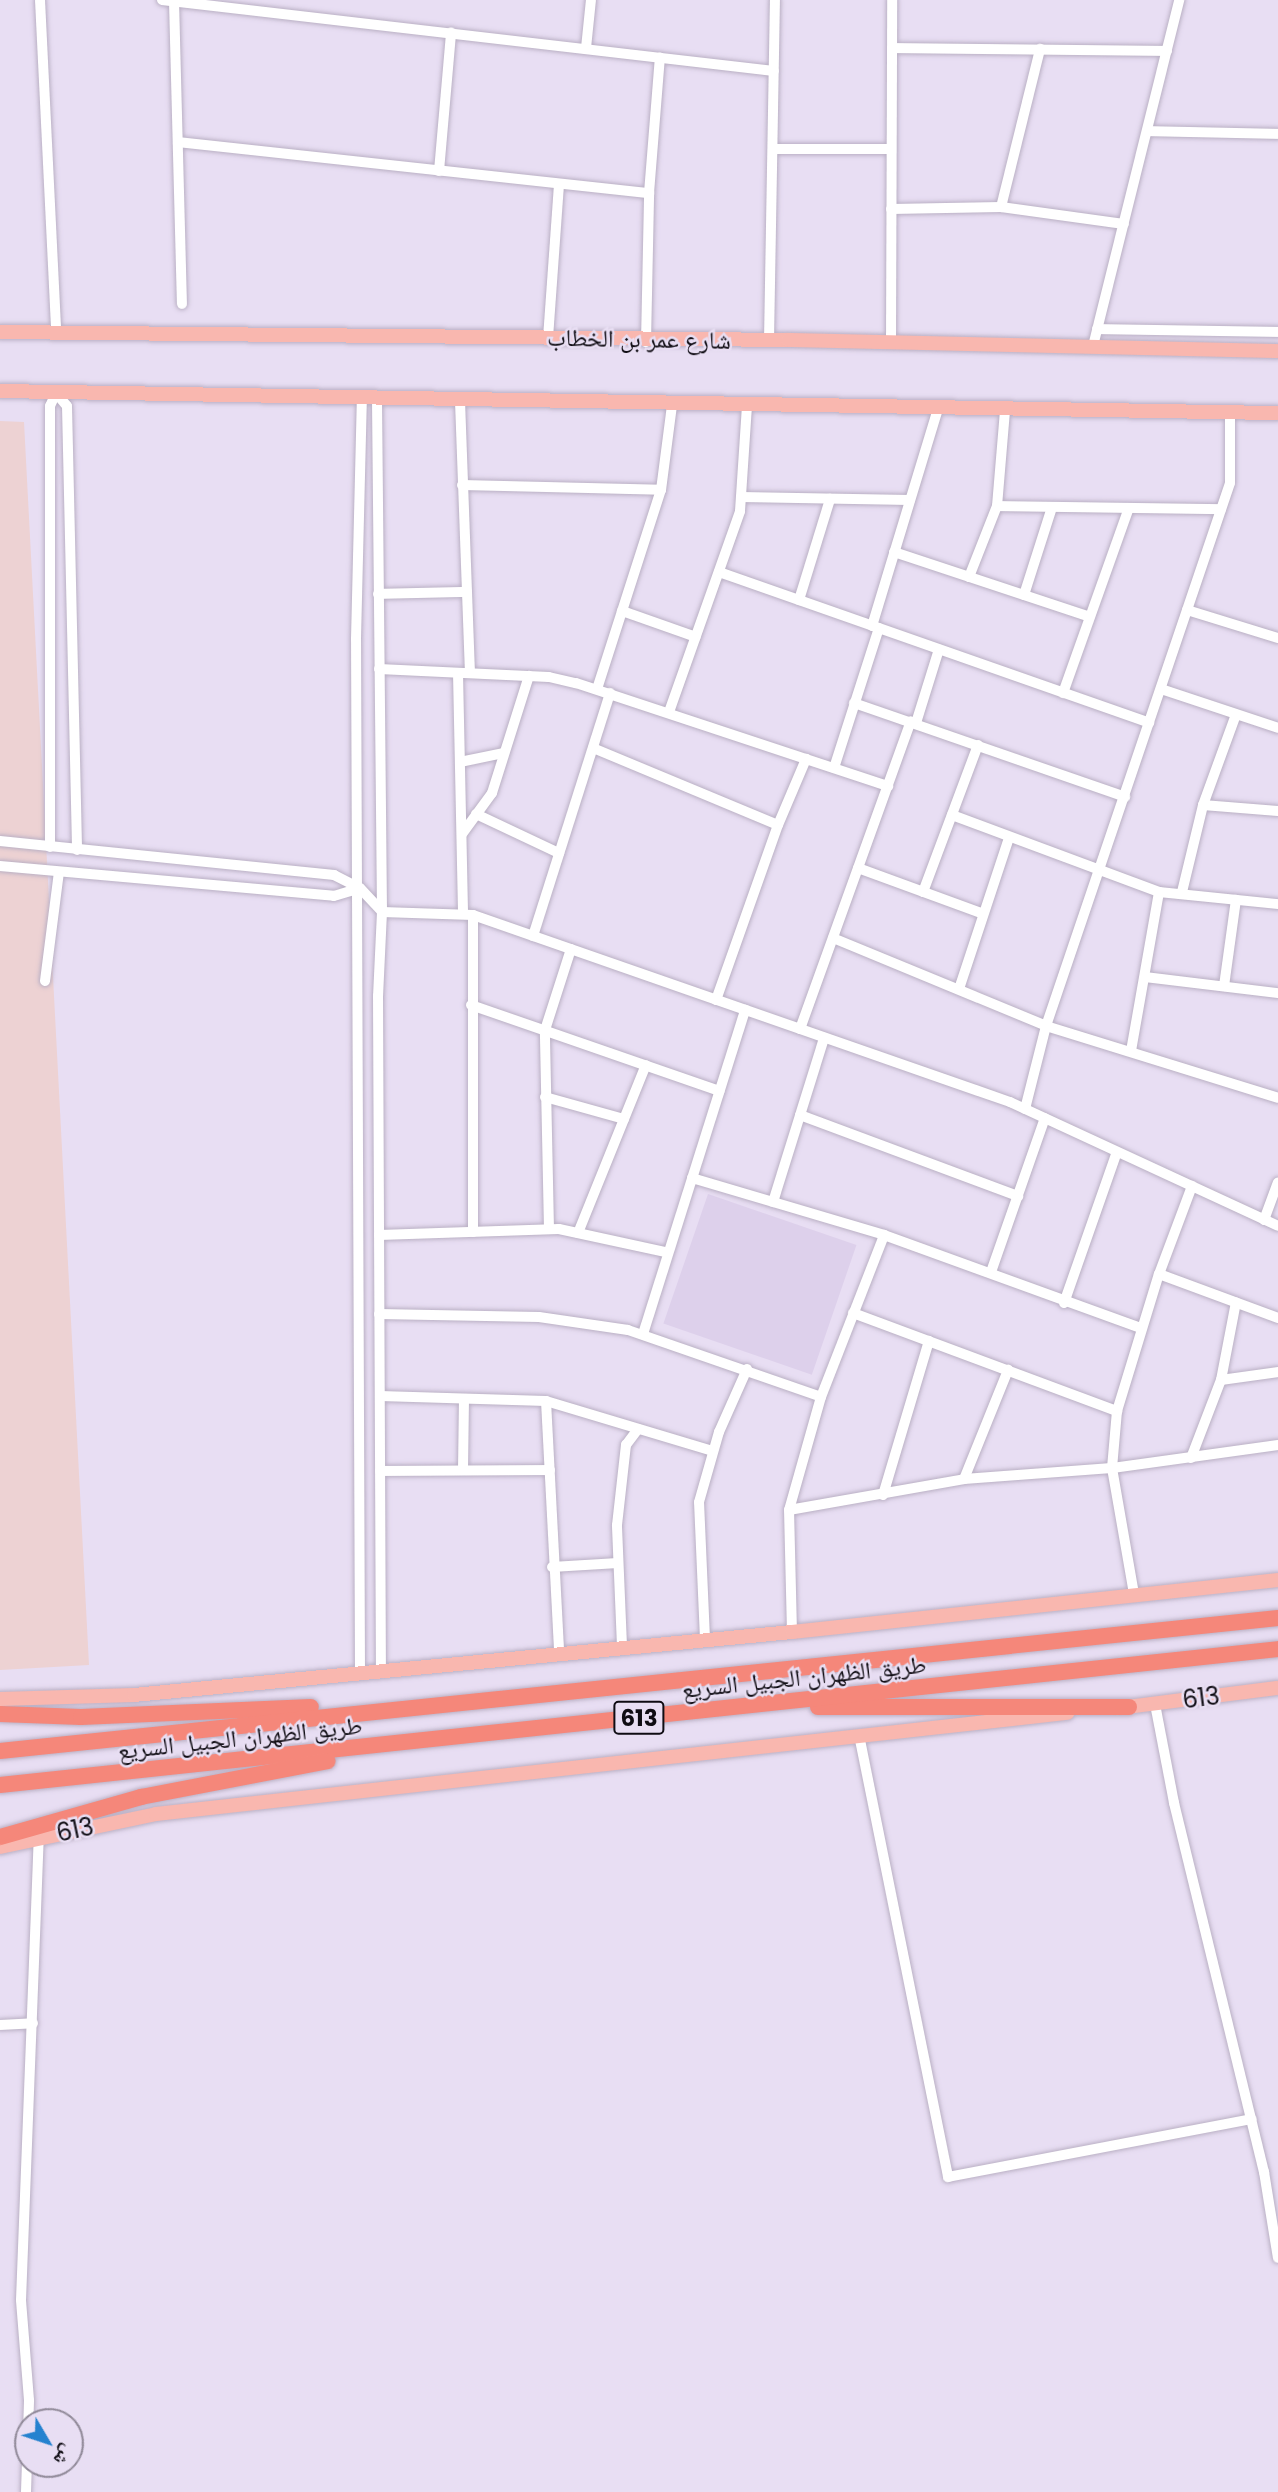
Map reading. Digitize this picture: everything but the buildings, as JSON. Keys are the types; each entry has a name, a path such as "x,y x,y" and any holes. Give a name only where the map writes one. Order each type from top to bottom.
{"highway":[{"path":"1199,1626 1278,1611"},
{"name":"طريق الظهران الجبيل السريع","path":"0,1751 467,1699 1278,1618"},
{"name":"طريق الظهران الجبيل السريع","path":"0,1785 400,1745 1278,1649"},
{"path":"0,1714 149,1715 467,1699"},
{"path":"732,1708 1129,1707"},
{"path":"0,1837 141,1797 206,1788 400,1745"}],"main road":[{"name":"شارع عمر بن الخطاب","path":"0,332 548,338 646,342 769,340 1278,351"},
{"path":"0,391 370,400 1278,413"},
{"path":"0,1699 134,1695 559,1651 792,1632 1278,1580"},
{"name":"613","path":"0,1847 156,1814 1129,1707 1278,1688"}],"street":[{"path":"40,0 56,333"},
{"path":"586,48 591,0"},
{"path":"769,340 775,0"},
{"path":"891,342 892,0"},
{"path":"1093,346 1179,0"},
{"path":"182,304 178,142 168,1 774,71"},
{"path":"439,171 451,33"},
{"path":"892,48 1167,51"},
{"path":"1001,208 1040,49"},
{"path":"646,342 649,193 660,57"},
{"path":"1147,131 1278,134"},
{"path":"178,142 649,193"},
{"path":"773,149 891,149"},
{"path":"548,338 559,184"},
{"path":"891,209 1001,208 1124,224"},
{"path":"1097,329 1278,332"},
{"path":"50,847 50,406 56,393 67,406 77,850"},
{"path":"370,400 378,594 382,912 378,996 380,1671"},
{"path":"360,1672 360,887 356,639 370,400"},
{"path":"460,401 467,592 460,762 471,1005 473,1232"},
{"path":"597,689 662,490 672,405"},
{"path":"669,712 719,572 741,497 747,406"},
{"path":"834,768 894,552 938,409"},
{"path":"969,577 997,506 1005,410"},
{"path":"1025,1109 1046,1026 1103,868 1230,482 1230,413"},
{"path":"462,485 662,490"},
{"path":"741,497 910,500"},
{"path":"799,600 830,499"},
{"path":"997,506 1221,509"},
{"path":"1024,595 1052,507"},
{"path":"1063,693 1129,508"},
{"path":"894,552 1090,617"},
{"path":"719,572 1149,723"},
{"path":"378,594 467,592"},
{"path":"1187,610 1278,638"},
{"path":"622,611 696,637"},
{"path":"800,1029 939,649"},
{"path":"379,669 529,676 597,689 888,786"},
{"path":"462,834 492,793 529,676"},
{"path":"1161,689 1235,717 1278,728"},
{"path":"533,936 610,693"},
{"path":"854,703 1125,797"},
{"path":"1182,892 1203,805 1235,717"},
{"path":"923,892 978,745"},
{"path":"593,748 778,825"},
{"path":"460,762 504,753"},
{"path":"716,1000 778,825 806,759"},
{"path":"1203,805 1278,811"},
{"path":"476,814 559,853"},
{"path":"952,814 1009,838 1103,868 1159,892 1182,892 1278,904"},
{"path":"959,989 981,913 1009,838"},
{"path":"0,841 334,875 360,887 382,912 468,915 1025,1109 1278,1226"},
{"path":"0,866 334,895 360,887"},
{"path":"858,868 981,913"},
{"path":"45,981 59,872"},
{"path":"1131,1051 1159,892"},
{"path":"1224,986 1236,900"},
{"path":"833,938 1046,1026 1278,1098"},
{"path":"549,1229 545,1030 571,949"},
{"path":"1145,977 1278,993"},
{"path":"471,1005 720,1091"},
{"path":"643,1334 665,1252 692,1178 744,1010"},
{"path":"773,1202 824,1038"},
{"path":"578,1233 646,1065"},
{"path":"545,1097 624,1119"},
{"path":"800,1115 1018,1196"},
{"path":"991,1272 1045,1118"},
{"path":"1064,1303 1117,1152"},
{"path":"692,1178 884,1235 991,1272 1064,1303 1141,1328"},
{"path":"1264,1220 1278,1182"},
{"path":"1134,1594 1112,1468 1117,1411 1159,1273 1192,1186"},
{"path":"379,1236 549,1229 665,1252"},
{"path":"792,1632 789,1510 821,1397 884,1235"},
{"path":"1159,1273 1278,1318"},
{"path":"1191,1458 1221,1380 1236,1302"},
{"path":"853,1313 1117,1411"},
{"path":"379,1314 539,1317 643,1334 821,1397"},
{"path":"883,1495 929,1341"},
{"path":"705,1639 699,1502 713,1451 747,1369"},
{"path":"964,1479 1008,1370"},
{"path":"1221,1380 1278,1372"},
{"path":"380,1396 546,1401 713,1451"},
{"path":"463,1470 464,1399"},
{"path":"546,1401 552,1567 559,1651"},
{"path":"622,1646 617,1525 626,1445 638,1429"},
{"path":"789,1510 964,1479 1112,1468 1278,1445"},
{"path":"380,1471 550,1470"},
{"path":"361,1514 380,1513"},
{"path":"552,1567 618,1563"},
{"path":"1155,1704 1174,1803 1252,2119 1278,2258"},
{"path":"859,1735 948,2178 1252,2119"},
{"path":"26,2492 29,2400 21,2300 39,1838"},
{"path":"0,2025 33,2022"}],"shaded area":[{"path":"0,421 24,422 89,1665 0,1670"},
{"path":"708,1194 856,1245 812,1375 663,1324"}]}
